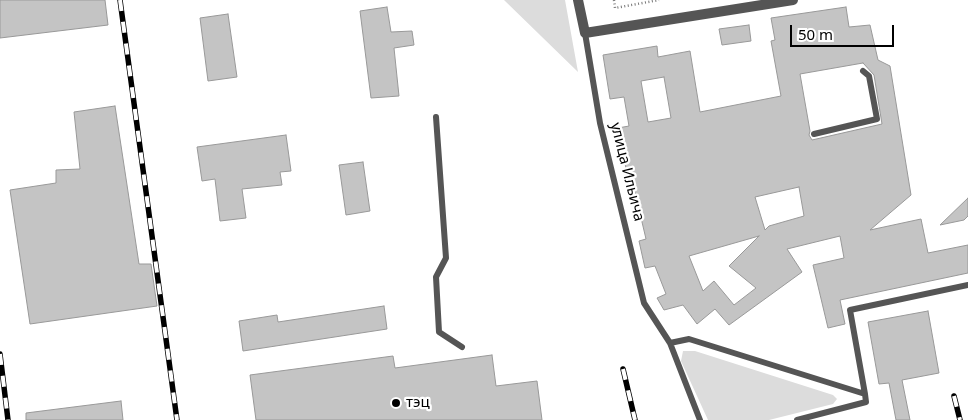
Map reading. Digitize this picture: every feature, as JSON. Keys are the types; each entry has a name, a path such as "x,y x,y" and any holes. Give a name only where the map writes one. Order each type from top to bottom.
{"street":[{"name":"улица Ильича","path":"578,0 584,33"},
{"path":"584,33 793,0"}],"lane":[{"name":"улица Ильича","path":"584,33 600,123 644,304 670,343 700,420"},
{"path":"814,134 877,119 869,76 862,71"},
{"path":"436,117 446,258 436,277 439,332 462,347"},
{"path":"796,420 866,402 850,310 968,286"},
{"path":"670,343 689,338 865,394"}],"path":[{"path":"614,0 615,8 660,0"}],"shaded area":[{"path":"504,0 565,0 578,72"},
{"path":"683,351 695,351 833,395 837,399 833,404 769,420 708,420 681,361"}],"building":[{"path":"0,0 105,0 108,25 0,38"},
{"path":"387,7 391,32 412,31 414,45 394,48 399,96 371,98 360,11"},
{"path":"846,7 849,27 870,25 878,60 890,66 911,195 870,230 921,219 928,253 968,245 968,273 840,300 845,324 828,328 813,265 844,258 840,236 787,249 802,272 729,325 715,309 697,324 683,305 664,310 657,298 666,294 655,266 645,268 639,241 646,239 634,188 630,189 618,128 629,126 624,97 610,99 603,55 657,46 658,57 690,51 700,112 781,96 771,41 775,40 771,18","holes":["863,63 874,75 882,124 812,140 809,135 810,131 800,74","664,77 671,118 648,122 641,81","799,187 804,216 769,226 765,230 755,197","759,236 729,266 756,288 734,305 714,281 703,291 689,256"]},
{"path":"228,14 237,77 208,81 200,18"},
{"path":"749,25 751,41 722,45 719,29"},
{"path":"115,106 139,264 151,264 157,306 30,324 10,190 56,183 56,170 80,169 74,112"},
{"path":"286,135 291,171 280,172 282,185 242,189 246,218 220,221 215,179 202,181 197,147"},
{"path":"363,162 370,211 346,215 339,165"},
{"path":"968,198 968,216 964,220 940,225"},
{"path":"384,306 387,329 243,351 239,321 277,315 278,322"},
{"path":"928,311 939,373 902,380 910,420 896,420 889,383 879,384 868,322"},
{"name":"тэц","path":"492,355 496,386 537,381 542,420 256,420 250,375 393,356 395,368"},
{"path":"121,401 123,420 26,420 26,413"}],"railway":[{"path":"120,0 177,420"},
{"path":"0,354 8,420"},
{"path":"623,369 635,420"},
{"path":"954,396 960,420"}],"place":[{"name":"тэц","path":"396,403"}]}
